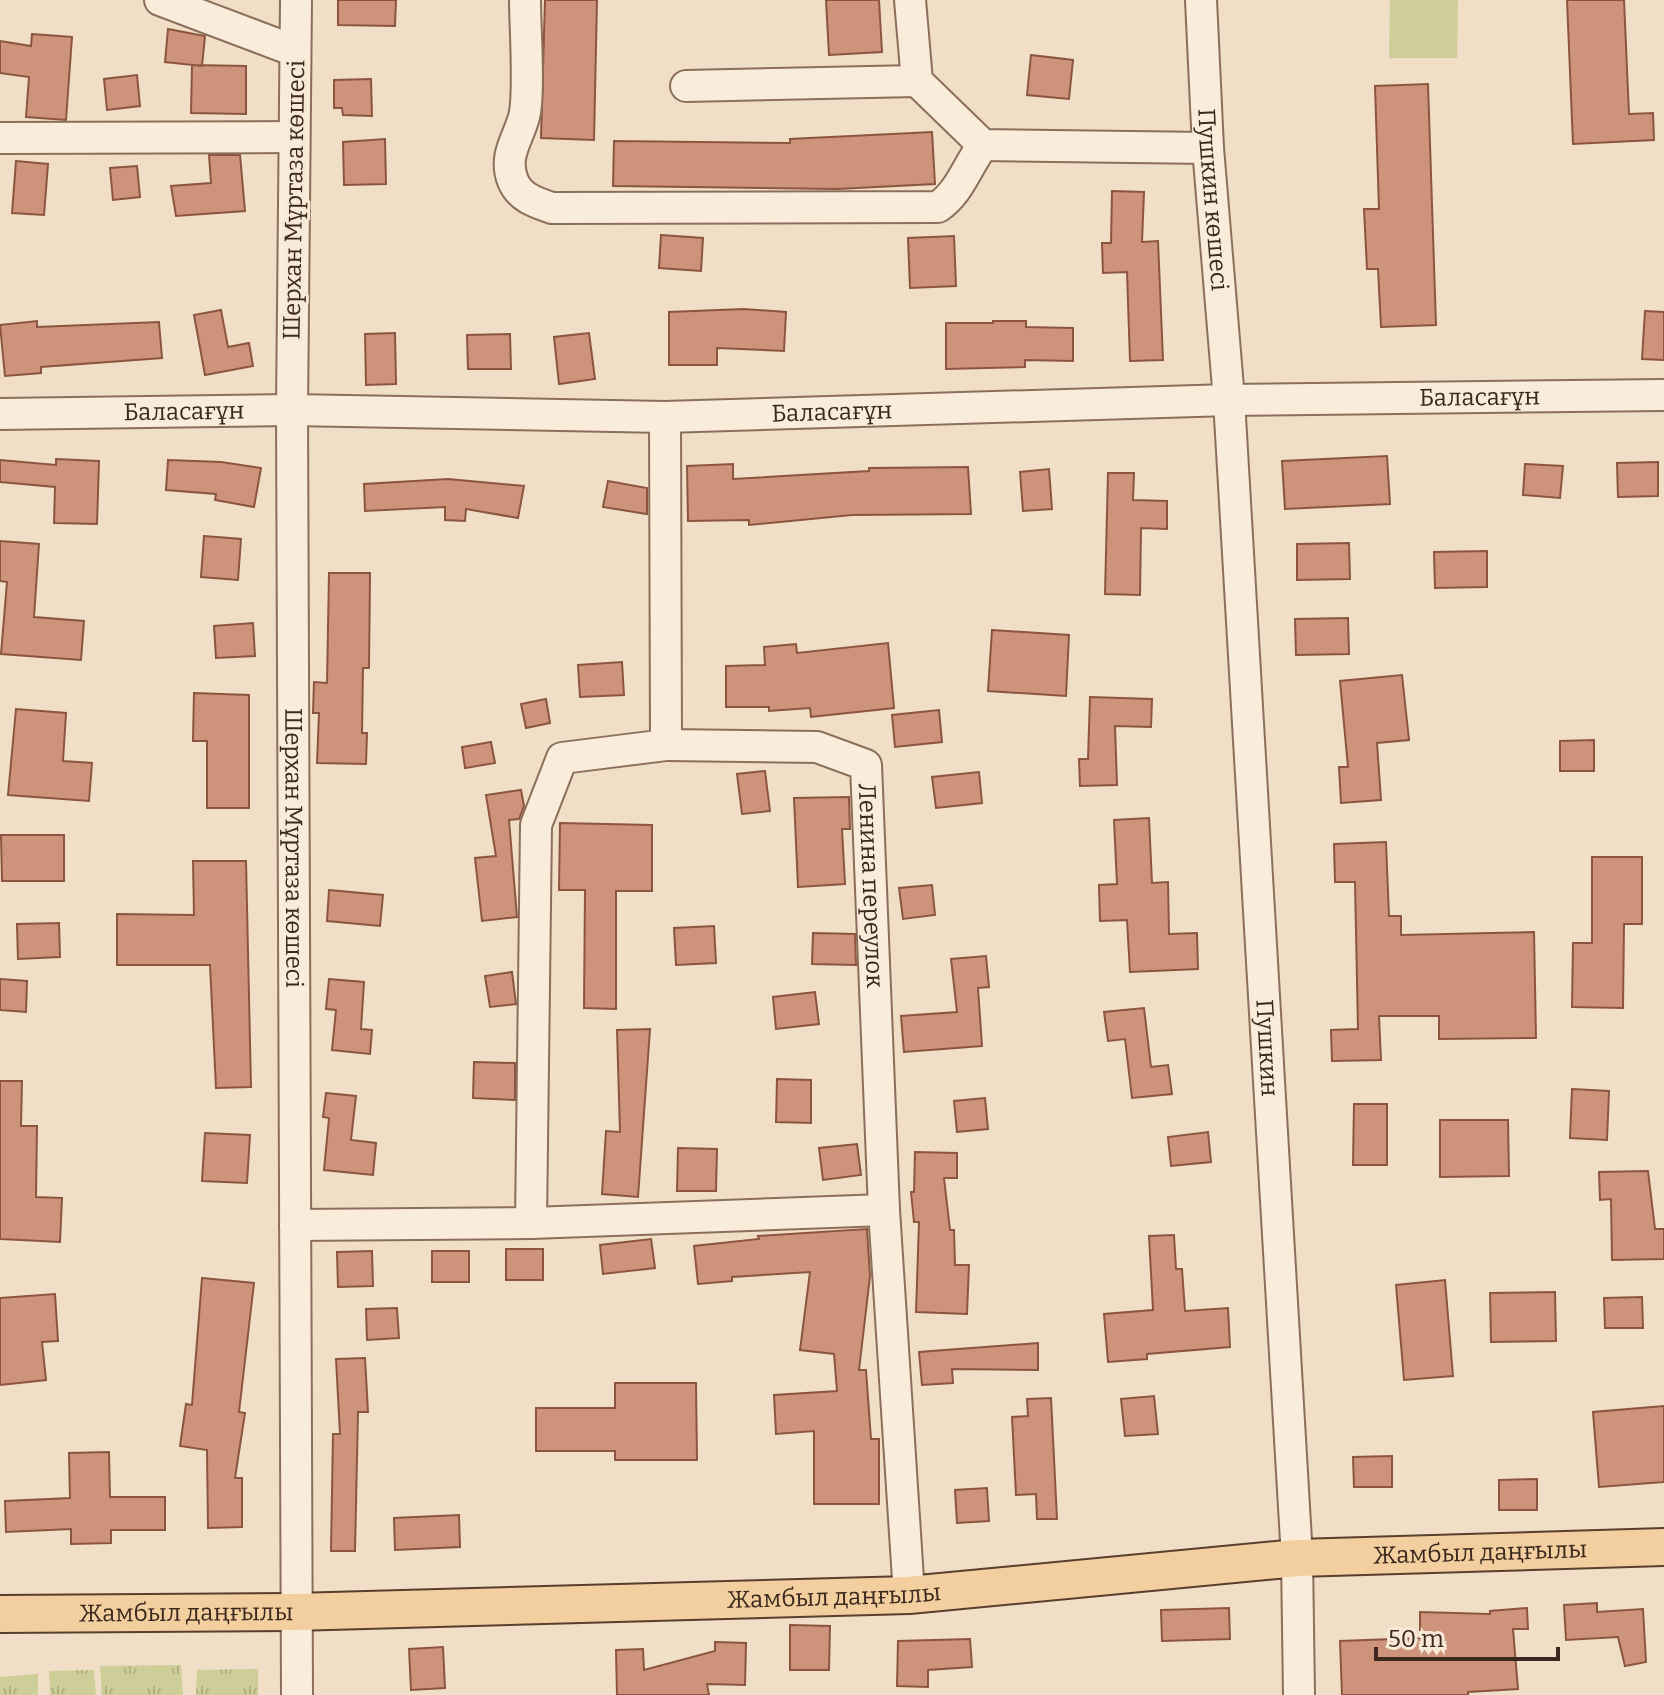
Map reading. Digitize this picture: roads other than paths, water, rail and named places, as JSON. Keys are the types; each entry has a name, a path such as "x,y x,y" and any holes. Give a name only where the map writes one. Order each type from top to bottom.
{"main road":[{"name":"Жамбыл даңғылы","path":"0,1614 294,1612 909,1595 1297,1558 1664,1547"}],"street":[{"path":"160,0 295,51"},
{"name":"Шерхан Мұртаза көшесі","path":"296,0 292,410 294,1612 297,1695"},
{"path":"525,0 524,116 511,143 510,168 514,183 527,199 552,208 938,207 953,196 970,162 983,145"},
{"path":"910,0 917,81 983,145 1208,148"},
{"name":"Пушкин көшесі","path":"1201,0 1208,148 1229,400"},
{"path":"686,86 917,81"},
{"path":"0,138 294,137"},
{"name":"Баласағұн","path":"0,414 292,410 665,417 1229,400 1664,395"},
{"name":"Пушкин","path":"1229,400 1297,1558 1299,1695"},
{"path":"665,417 666,745"},
{"name":"Ленина переулок","path":"531,1223 536,825 562,758 666,745 817,747 866,765 884,1210 909,1595"},
{"path":"295,1225 531,1223 884,1210"}]}
